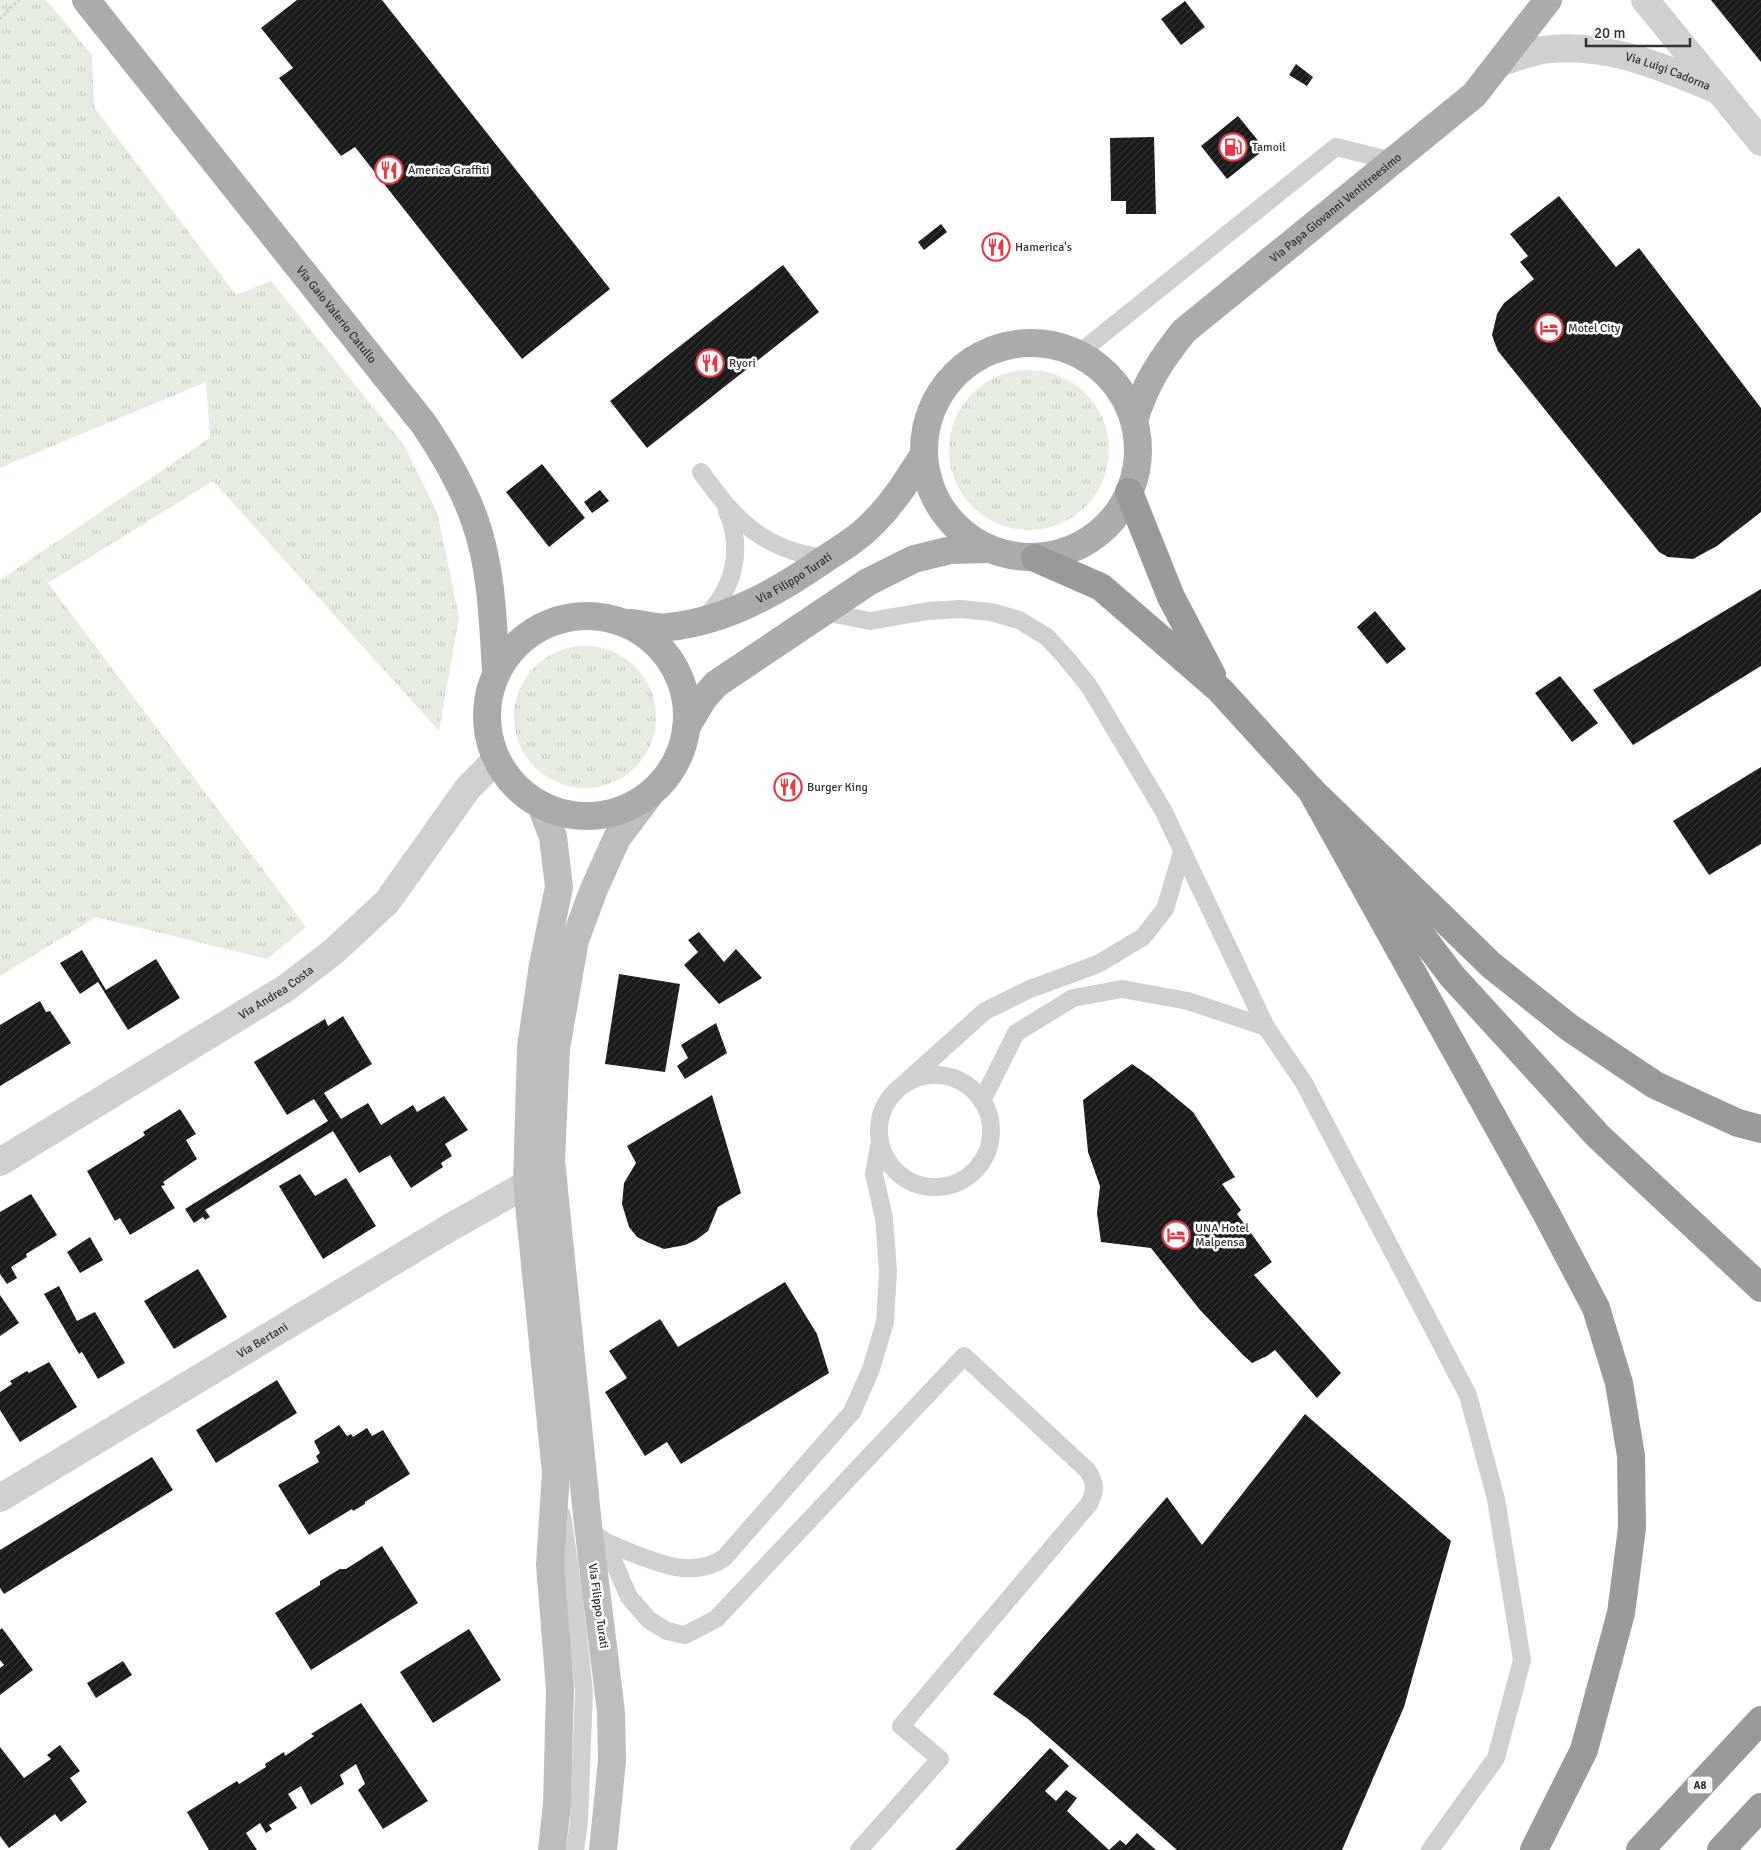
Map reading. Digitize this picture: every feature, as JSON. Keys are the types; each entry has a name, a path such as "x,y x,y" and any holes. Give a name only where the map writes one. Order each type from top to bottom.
{"highway":[{"path":"1129,492 1170,597 1220,690"},
{"path":"1035,558 1101,587 1220,690 1311,790 1491,965 1570,1028 1655,1085 1738,1123 1761,1129"},
{"path":"1311,790 1452,976 1598,1136 1761,1288"},
{"path":"1311,790 1546,1213 1596,1308 1619,1383 1630,1456 1632,1528 1621,1613 1584,1750 1534,1850"},
{"name":"A8","path":"1640,1850 1761,1720"},
{"path":"1721,1850 1761,1807"}],"main road":[{"name":"Via Gaio Valerio Catullo","path":"86,0 423,423 447,458 476,522 488,575 496,672"},
{"name":"Via Papa Giovanni Ventitreesimo","path":"1134,421 1142,394 1159,362 1184,331 1474,95 1548,0"},
{"path":"686,728 685,696 674,666 652,639 623,622 589,614 556,620 525,636 509,650 496,672 489,692 487,727 496,760 515,786 540,805 571,815 603,814 629,809 648,797 664,781 677,759 686,728 703,699 716,684 868,582 914,559 951,550 989,550 1012,556 1035,558 1065,552 1092,539 1114,518 1129,492 1138,457 1134,421 1122,394 1116,386 1103,371 1078,354 1048,344 1016,344 986,352 960,370 940,394 927,423 924,454 929,484 942,512 963,534 989,550"},
{"name":"Via Filippo Turati","path":"623,622 667,628 699,622 743,607 844,548 874,522 903,488 924,454"},
{"name":"Via Filippo Turati","path":"604,1850 612,1761 611,1712 597,1534 571,1362 551,1161 556,1048 575,940 617,838 648,797"},
{"path":"540,805 553,837 559,887 543,965 530,1047 527,1184 556,1473 550,1565 560,1689 557,1804 552,1850"}],"street":[{"name":"Via Luigi Cadorna","path":"1645,0 1718,90 1758,133"},
{"name":"Via Luigi Cadorna","path":"1501,62 1542,50 1594,50 1646,60 1718,90"},
{"name":"Via Andrea Costa","path":"0,1162 286,988 333,952 387,902 468,788 496,760"},
{"name":"Via Bertani","path":"0,1498 444,1230 527,1184"}],"lane":[{"path":"1078,354 1336,147 1393,161"},
{"path":"701,472 724,504 748,528 762,538 793,552 826,558"},
{"path":"699,622 715,607 727,588 734,568 736,546 732,524 724,504"},
{"path":"824,612 870,621 936,610 960,609 984,611 1019,620 1047,636 1089,686 1163,810 1266,1027 1304,1083 1468,1395 1496,1499 1522,1660 1496,1758 1430,1850"},
{"path":"597,1534 682,1570 714,1565 724,1558 852,1412 871,1369 886,1322 888,1271 884,1218 874,1174 880,1142 879,1125 883,1109 892,1095 985,1011 1030,989 1098,964 1143,937 1165,909 1182,852"},
{"path":"982,1101 1016,1032 1073,998 1122,988 1188,1001 1266,1027"},
{"path":"880,1142 886,1159 898,1173 913,1183 930,1187 948,1185 964,1179 977,1168 986,1154 991,1136 989,1118 982,1101 971,1088 956,1079 939,1075 921,1077 905,1083"},
{"path":"597,1534 629,1597 649,1620 667,1631 685,1635 716,1619 964,1356 1087,1470 1094,1481 1095,1492 1089,1504 901,1726 940,1759 859,1850"},
{"path":"556,1473 573,1590 584,1691 579,1823 575,1850"}],"path":[{"path":"0,19 19,0"}],"green space":[{"path":"0,0 46,0 92,55 94,107 236,295 271,281 404,445 437,512 459,617 439,731 213,481 48,583 306,927 267,959 96,917 0,976 0,580 210,438 206,382 0,468"},
{"path":"1021,370 1037,370 1067,379 1086,393 1103,419 1109,442 1109,458 1103,481 1086,507 1067,521 1052,527 1037,530 1021,530 991,521 967,501 958,488 952,473 949,458 949,442 958,412 978,388 991,379 1006,373"},
{"path":"585,646 612,652 624,658 635,667 644,678 650,690 656,717 650,744 644,756 635,767 624,776 612,782 585,788 558,782 546,776 535,767 526,756 520,744 514,717 520,690 526,678 535,667 546,658 558,652"}],"building":[{"path":"297,0 382,0 610,289 522,359 355,147 341,156 279,78 293,68 261,28"},
{"path":"1711,0 1761,0 1761,62"},
{"path":"1185,1 1205,27 1181,45 1161,19"},
{"path":"1296,64 1313,77 1307,86 1289,75"},
{"path":"1238,116 1265,149 1227,179 1201,146"},
{"path":"1154,137 1156,214 1126,214 1126,201 1111,201 1110,138"},
{"path":"1559,196 1616,267 1639,248 1761,408 1761,512 1717,546 1693,559 1668,557 1659,552 1498,351 1494,341 1492,335 1497,314 1504,303 1534,279 1520,262 1528,256 1510,234"},
{"path":"941,224 947,232 924,250 918,242"},
{"path":"783,265 819,312 647,448 610,401"},
{"path":"542,464 585,518 549,547 506,492"},
{"path":"600,490 609,501 592,513 584,502"},
{"path":"1761,589 1761,666 1633,745 1593,690"},
{"path":"1375,611 1406,649 1387,664 1357,627"},
{"path":"1560,676 1598,723 1572,742 1535,693"},
{"path":"1761,767 1761,844 1709,875 1673,821"},
{"path":"699,932 724,962 736,949 762,978 719,1004 684,965 698,952 688,940"},
{"path":"82,950 106,990 156,959 180,998 128,1030 98,982 80,994 60,963"},
{"path":"619,974 680,984 665,1072 605,1064"},
{"path":"40,1001 46,1012 50,1011 71,1043 0,1086 0,1025"},
{"path":"343,1016 372,1064 324,1093 341,1119 368,1103 381,1125 413,1105 417,1112 444,1096 468,1130 445,1144 452,1156 441,1163 443,1167 411,1188 390,1155 359,1173 333,1131 205,1210 210,1217 205,1220 203,1217 194,1223 185,1209 328,1121 314,1099 287,1115 254,1062 325,1019 328,1026"},
{"path":"716,1023 727,1053 685,1079 677,1066 688,1058 681,1045"},
{"name":"UNA Hotel Malpensa","path":"1132,1064 1151,1077 1193,1112 1235,1177 1222,1184 1241,1210 1237,1214 1272,1262 1254,1275 1341,1373 1317,1398 1275,1350 1252,1363 1243,1355 1200,1310 1151,1248 1101,1242 1097,1213 1100,1186 1088,1152 1083,1100"},
{"path":"712,1095 741,1193 718,1207 708,1231 696,1240 685,1245 664,1249 637,1237 629,1227 622,1204 624,1183 636,1163 627,1146"},
{"path":"180,1109 196,1134 186,1140 197,1159 163,1182 165,1185 161,1186 175,1208 130,1235 120,1218 115,1221 87,1171 141,1138 145,1135 143,1132"},
{"path":"300,1174 315,1196 346,1178 376,1226 323,1259 279,1186"},
{"path":"31,1194 57,1235 26,1254 27,1257 11,1267 17,1278 7,1284 0,1274 0,1212"},
{"path":"90,1237 103,1260 80,1273 67,1252"},
{"path":"198,1269 227,1317 174,1349 144,1301"},
{"path":"785,1282 817,1334 829,1373 681,1464 667,1442 645,1456 605,1392 627,1378 609,1351 660,1319 678,1347"},
{"path":"59,1286 77,1321 95,1312 125,1363 98,1379 82,1352 79,1354 44,1294"},
{"path":"0,1295 19,1323 0,1336"},
{"path":"49,1362 77,1407 20,1442 0,1410 0,1392 12,1384 10,1381 27,1371 29,1373"},
{"path":"277,1380 297,1413 216,1463 196,1430"},
{"path":"1305,1414 1451,1541 1404,1707 1342,1850 1177,1850 1028,1719 993,1694 1167,1497 1202,1545"},
{"path":"339,1425 347,1436 351,1434 353,1437 367,1428 372,1436 383,1430 410,1474 365,1502 365,1504 353,1511 352,1509 309,1535 278,1485 319,1462 316,1456 320,1453 314,1441"},
{"path":"152,1457 173,1490 4,1594 0,1588 0,1550"},
{"path":"382,1546 418,1603 311,1670 275,1613 320,1585 320,1581 340,1569 346,1569"},
{"path":"2,1628 33,1670 0,1695 0,1668 4,1665 0,1660 0,1630"},
{"path":"469,1629 501,1680 433,1723 400,1672"},
{"path":"123,1661 132,1675 96,1698 87,1683"},
{"path":"361,1703 428,1801 383,1829 358,1790 365,1784 356,1764 340,1775 344,1784 311,1805 301,1786 288,1794 297,1808 269,1825 272,1829 266,1833 260,1823 246,1833 257,1850 209,1850 187,1812 237,1781 239,1784 266,1767 265,1764 284,1752 285,1756 314,1736 311,1734"},
{"path":"60,1745 80,1771 70,1778 87,1802 61,1822 55,1814 9,1848 0,1836 0,1747 24,1778 51,1759 47,1755"},
{"path":"1050,1748 1069,1766 1045,1791 1056,1801 1066,1790 1077,1798 1067,1811 1109,1850 955,1850"},
{"path":"1137,1833 1156,1850 1109,1850 1120,1840 1126,1845"}],"place":[{"name":"Tamoil","path":"1233,147"},
{"name":"America Graffiti","path":"389,170"},
{"name":"Hamerica's","path":"996,247"},
{"name":"Motel City","path":"1549,328"},
{"name":"Ryori","path":"710,363"},
{"name":"Burger King","path":"788,787"},
{"name":"UNA Hotel Malpensa","path":"1176,1235"}]}
